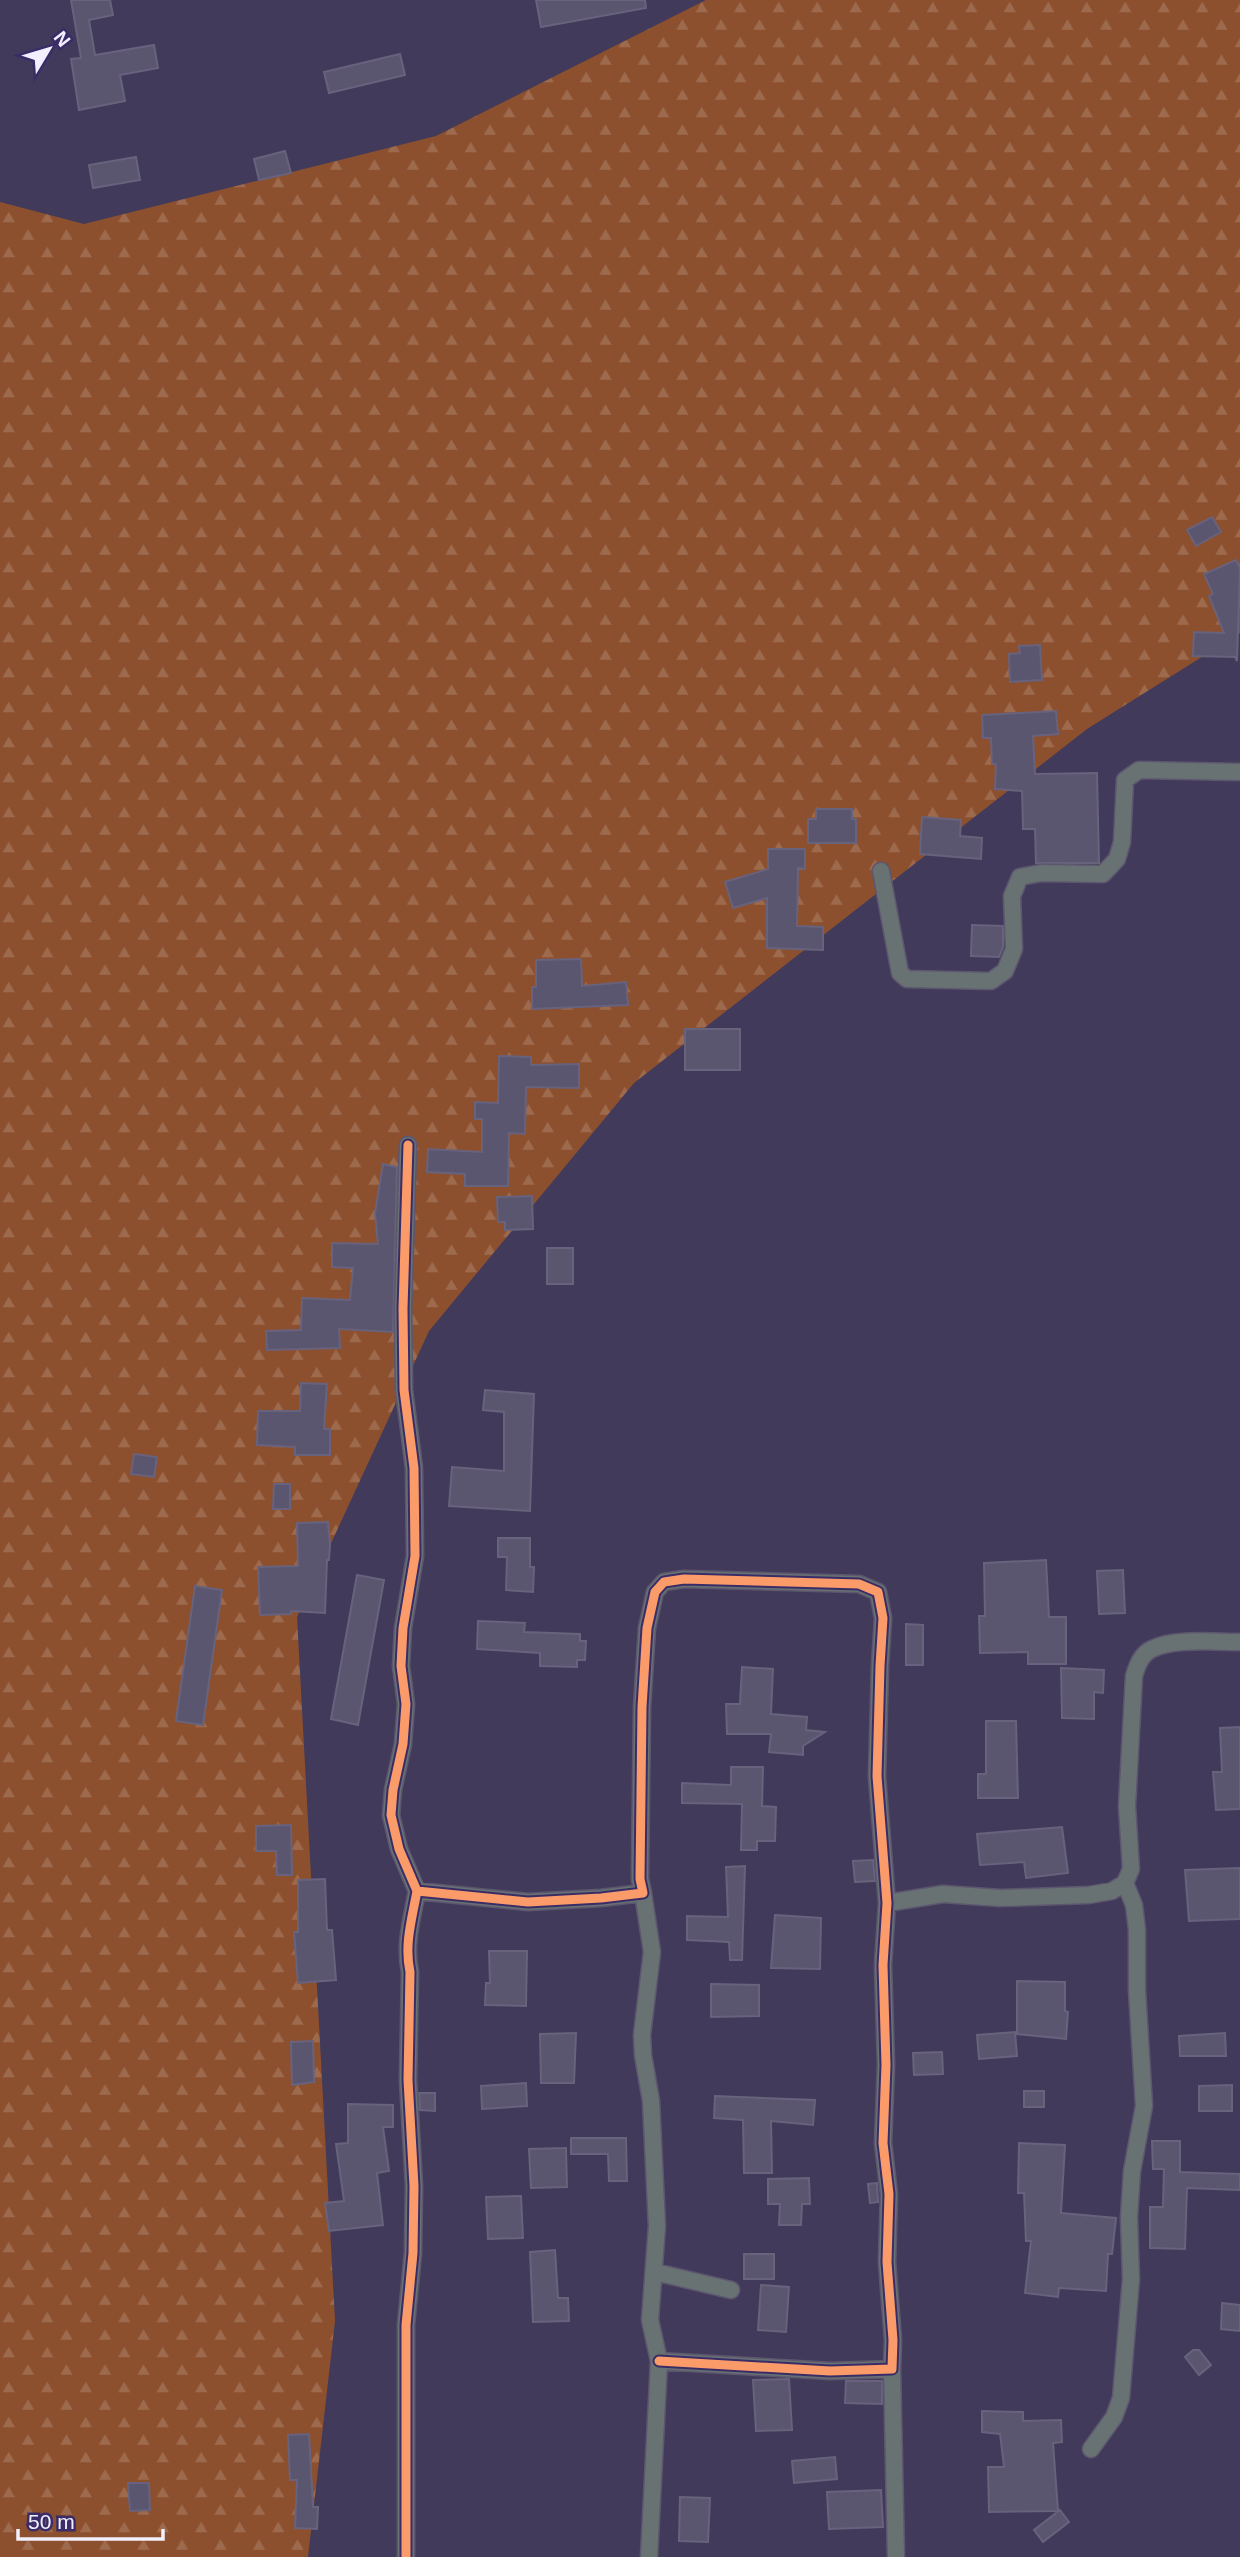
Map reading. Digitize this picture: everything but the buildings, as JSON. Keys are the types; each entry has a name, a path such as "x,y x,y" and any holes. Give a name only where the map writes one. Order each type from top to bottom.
{"street":[{"path":"881,871 900,973 906,979 990,981 1005,971 1014,949 1012,896 1020,877 1041,873 1102,874 1117,859 1122,842 1125,780 1139,770 1240,772"},
{"path":"406,2557 406,2325 413,2253 414,2186 408,2067 410,1972 407,1957 409,1928 417,1891 398,1849 391,1815 406,1704 401,1667 403,1628 415,1556 414,1468 404,1390 402,1309 408,1145"},
{"path":"649,2557 659,2361 650,2320 657,2226 651,2101 642,2035 652,1952 640,1879 642,1707 647,1628 655,1592 664,1582 684,1579 859,1584 878,1592 883,1618 877,1776 887,1903 883,1965 886,2065 883,2143 889,2194 887,2262 893,2340 896,2557"},
{"path":"887,1903 966,1894 1000,1898 1089,1895 1112,1891 1125,1883 1131,1869 1127,1806 1133,1676 1138,1662 1150,1650 1169,1644 1240,1642"},
{"path":"1091,2449 1114,2417 1121,2398 1131,2279 1129,2217 1132,2171 1144,2106 1137,1990 1137,1930 1133,1905 1125,1883"},
{"path":"417,1891 528,1902 643,1893"},
{"path":"655,2272 731,2290"},
{"path":"659,2361 830,2371 892,2369"}],"green space":[{"path":"706,0 1240,0 1240,633 1087,729 634,1083 429,1331 297,1617 335,2321 308,2557 0,2557 0,202 84,224 436,136"}],"cycle path":[{"path":"408,1145 403,1309 404,1390 414,1468 415,1556 403,1628 401,1666 406,1704 403,1744 393,1790 391,1815 399,1849 417,1891"},
{"path":"406,2557 406,2325 413,2253 414,2186 408,2080 408,1952 417,1891 528,1902 643,1893 640,1879 642,1707 647,1628 655,1592 664,1582 684,1579 859,1584 878,1592 883,1618 877,1776 887,1903 883,1965 886,2065 883,2143 889,2194 887,2262 893,2340 892,2369 830,2371 659,2361"}]}
